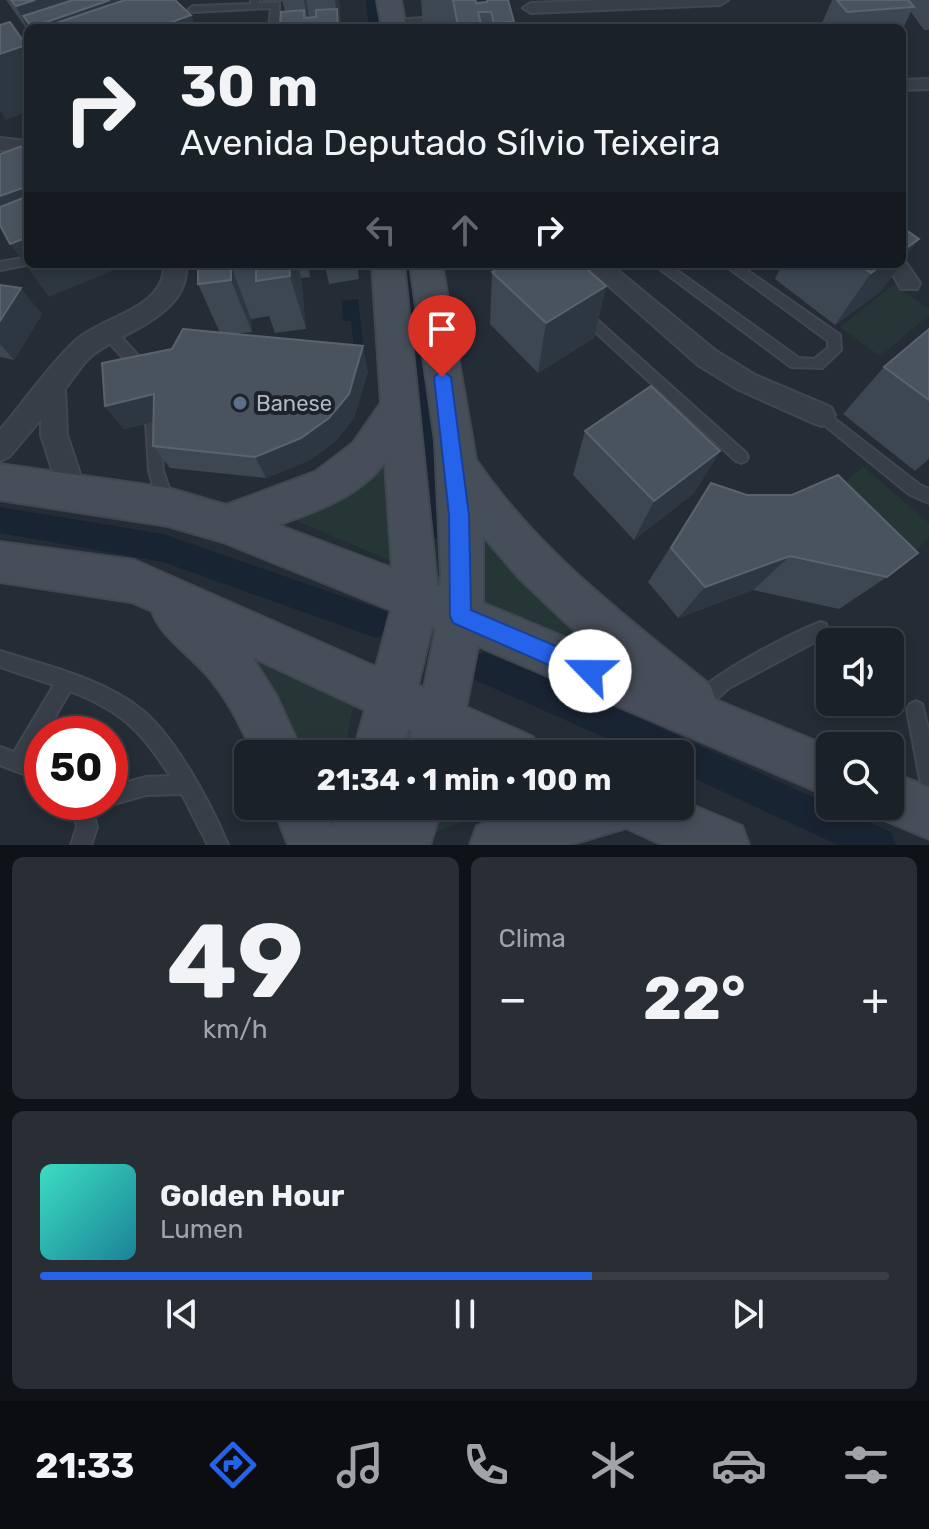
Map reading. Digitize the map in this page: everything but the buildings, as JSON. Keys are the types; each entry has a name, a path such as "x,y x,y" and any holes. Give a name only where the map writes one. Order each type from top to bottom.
{"main road":[{"path":"382,740 416,599 388,268"},
{"path":"0,562 134,581 392,701 435,737 460,616 462,559 455,461 427,268"},
{"path":"226,524 330,487 355,471 386,433 401,402"},
{"path":"455,461 508,537 550,581 710,716"},
{"path":"0,482 168,507 226,524 710,716 816,765"},
{"path":"134,581 210,641 240,677 271,740"},
{"path":"904,803 929,813"},
{"path":"304,820 314,845"},
{"path":"353,845 360,820"},
{"path":"404,845 412,820"},
{"path":"496,845 530,830 567,820"},
{"path":"667,820 723,845"}],"street":[{"path":"536,24 529,4 720,0"},
{"path":"906,85 929,84"},
{"path":"0,144 24,147"},
{"path":"0,449 86,346 164,298 176,279 175,268"},
{"path":"600,268 707,358 746,382 822,415"},
{"path":"53,389 54,435 73,495"}],"lane":[{"path":"193,9 255,3 276,5 274,24"},
{"path":"392,17 434,15 449,19"},
{"path":"0,266 24,262"},
{"path":"665,268 796,363 817,364 834,350 835,339 735,268"},
{"path":"574,306 741,457"},
{"path":"108,332 150,380"},
{"path":"822,415 915,490 929,496"},
{"path":"153,423 156,471 168,507"},
{"path":"710,716 723,682 816,632"},
{"path":"0,659 66,681 130,711 156,740 187,784 218,845"},
{"path":"9,759 66,681"},
{"path":"916,710 929,779"},
{"path":"128,791 146,786 187,784"},
{"path":"81,845 86,820"}],"shaded area":[{"path":"893,285 929,309 929,315 880,356 840,327"},
{"path":"392,421 403,566 264,507"},
{"path":"863,467 929,523 929,538 909,557 835,490"},
{"path":"474,495 637,674 471,609"},
{"path":"247,655 354,703 347,740 285,740"},
{"path":"420,820 468,820 413,841"}],"water":[{"path":"358,299 363,345 354,347 351,321 343,321 342,301"}],"waterway":[{"path":"374,0 377,24"},
{"path":"406,268 440,527"},
{"path":"0,520 163,548 376,623"},
{"path":"484,668 547,693 878,845"}],"place":[{"name":"Banese","path":"240,403"}],"route":[{"path":"442,377 455,461 462,559 460,616 590,671"}]}
